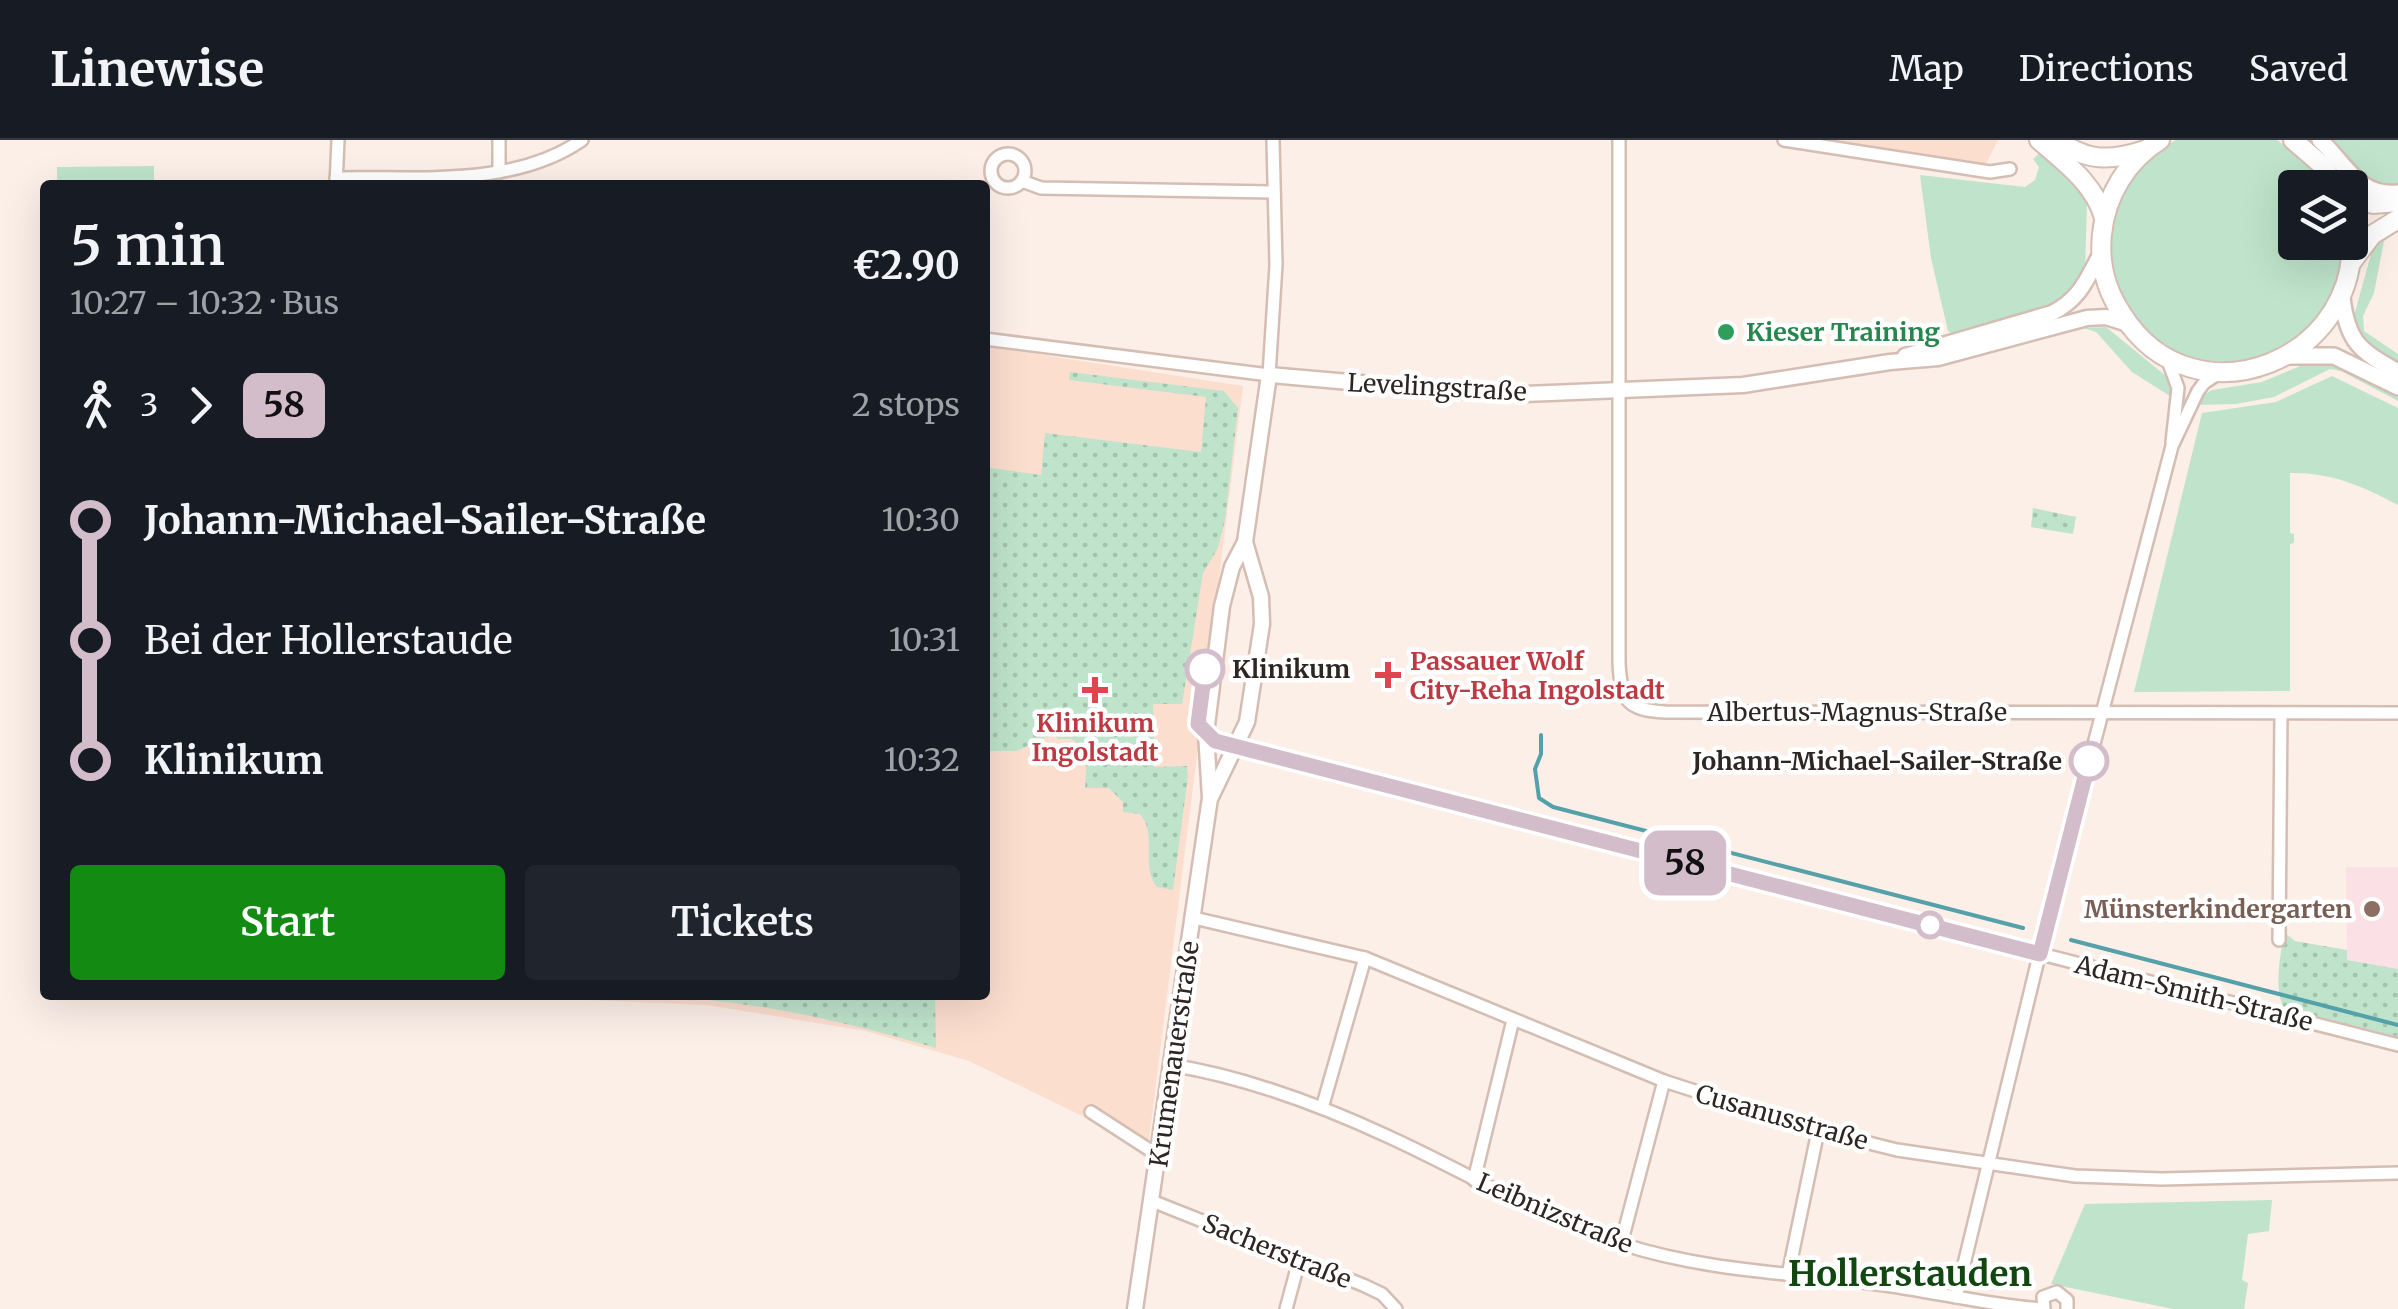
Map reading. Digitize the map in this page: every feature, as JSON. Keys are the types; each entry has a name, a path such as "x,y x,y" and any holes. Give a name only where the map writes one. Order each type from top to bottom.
{"main road":[{"path":"2040,140 2083,180 2100,204 2104,218"},
{"path":"2058,140 2092,158 2118,157 2153,145"},
{"path":"2293,140 2326,170"},
{"path":"2320,140 2364,188 2398,193"},
{"path":"2153,145 2117,185 2104,218 2101,252 2108,287 2128,324 2166,356 2222,372 2256,368 2288,356 2324,326 2342,296 2351,260"},
{"path":"2368,202 2398,202"},
{"path":"2351,263 2372,234 2398,219"},
{"path":"2342,296 2347,328 2356,345 2398,372"},
{"path":"2288,356 2334,356 2398,387"}],"street":[{"path":"336,180 338,140"},
{"path":"499,140 499,172"},
{"path":"369,180 499,172 550,159 582,140"},
{"path":"1269,375 1276,299 1273,140"},
{"path":"1619,140 1619,392"},
{"path":"1784,140 1990,172 2010,169"},
{"path":"1022,181 1041,188 1274,192"},
{"name":"Levelingstraße","path":"1890,362 2052,313 2072,303 2101,252"},
{"name":"Levelingstraße","path":"990,341 1269,375 1450,391 1619,392 1788,380 1890,362 1938,358 2087,318 2106,317 2128,324"},
{"path":"1956,1297 1986,1165 2172,446 2178,388 2166,356"},
{"path":"2172,446 2198,391 2222,372"},
{"name":"Krumenauerstraße","path":"1135,1309 1210,798 1206,733 1227,586 1245,542 1269,375"},
{"name":"Albertus-Magnus-Straße","path":"1619,392 1619,664 1620,688 1629,704 1641,710 1665,712 2101,712"},
{"name":"Krumenauerstraße","path":"1210,798 1247,722 1257,661 1262,624 1258,588 1245,542"},
{"path":"1227,586 1245,582 1258,588"},
{"path":"2101,712 2398,713"},
{"path":"2279,940 2280,714"},
{"path":"1206,733 1215,741 1235,744"},
{"name":"Adam-Smith-Straße","path":"1235,744 1282,760 2398,1045"},
{"name":"Cusanusstraße","path":"1194,918 1365,958 1664,1081 1818,1131 1897,1150 2075,1176 2162,1179 2398,1173"},
{"path":"1322,1108 1365,958"},
{"path":"1474,1180 1513,1020"},
{"name":"Leibnizstraße","path":"1171,1065 1322,1108 1388,1136 1506,1198 1621,1244 1677,1259 2043,1309 2043,1297 2057,1292 2067,1300 2067,1309"},
{"path":"1621,1244 1664,1081"},
{"path":"1090,1112 1159,1156"},
{"path":"1788,1274 1818,1131"},
{"name":"Sacherstraße","path":"1152,1201 1382,1294 1396,1309"},
{"path":"1286,1309 1300,1261"}],"shaded area":[{"path":"1836,140 1998,140 1985,166"},
{"name":"Klinikum Ingolstadt","path":"990,347 1243,386 1148,1148 969,1061 866,1031 707,1005 591,1000 990,1000"},
{"name":"Münsterkindergarten","path":"2346,867 2398,867 2398,969 2347,960"}],"green space":[{"path":"2176,140 2277,140 2316,170 2278,170 2278,260 2340,260 2330,299 2300,337 2259,358 2214,361 2170,348 2135,320 2114,278 2113,221 2121,195 2135,173"},
{"path":"2327,140 2398,140 2398,188 2376,184 2368,180 2368,170 2356,170"},
{"path":"2042,151 2078,185 2087,200 2085,273 2064,303 1955,336 1948,331 1931,258 1920,175 2025,187 2035,180 2039,167 2033,159"},
{"path":"154,166 154,180 57,180 57,167"},
{"path":"2398,225 2398,231 2384,241 2374,293 2363,316 2364,331 2398,354 2398,364 2361,339 2353,319 2374,244"},
{"path":"2106,327 2166,376 2173,398 2132,372 2096,332 2083,328"},
{"path":"2325,359 2398,391 2398,401 2330,369 2274,397 2236,404 2196,405 2200,397 2212,390 2262,382"},
{"path":"1070,372 1224,391 1238,408 1225,520 1218,548 1203,573 1182,704 1153,704 1155,767 1187,766 1173,890 1157,887 1152,879 1148,831 1140,814 1123,812 1123,802 1109,788 1085,788 1087,752 1072,739 1059,739 1052,734 1017,751 990,751 990,468 1041,475 1045,433 1201,452 1206,397 1069,380"},
{"path":"2332,376 2398,408 2398,505 2346,482 2290,473 2290,533 2294,534 2294,543 2290,544 2290,691 2134,692 2202,413 2276,402"},
{"path":"2033,508 2076,517 2073,534 2031,527"},
{"path":"2284,932 2295,941 2347,950 2347,960 2398,969 2398,1037 2284,1008 2278,981"},
{"path":"711,1000 935,1000 936,1048 794,1013"},
{"path":"2272,1200 2269,1231 2248,1234 2242,1280 2248,1283 2244,1309 2173,1309 2051,1284 2085,1204"}],"waterway":[{"path":"1541,735 1541,754 1535,769 1539,798 1553,807 2023,928"},
{"path":"2071,940 2398,1025"}],"bus line":[{"name":"58","path":"1205,669 1198,724 1215,741 2040,954 2089,761"}],"place":[{"name":"Kieser Training","path":"1726,332"},
{"name":"Klinikum","path":"1205,669"},
{"name":"Passauer Wolf City-Reha Ingolstadt","path":"1388,675"},
{"name":"Klinikum Ingolstadt","path":"1095,690"},
{"name":"Johann-Michael-Sailer-Straße","path":"2089,761"},
{"name":"Münsterkindergarten","path":"2372,909"}],"district":[{"name":"Hollerstauden","path":"1910,1274"}]}
